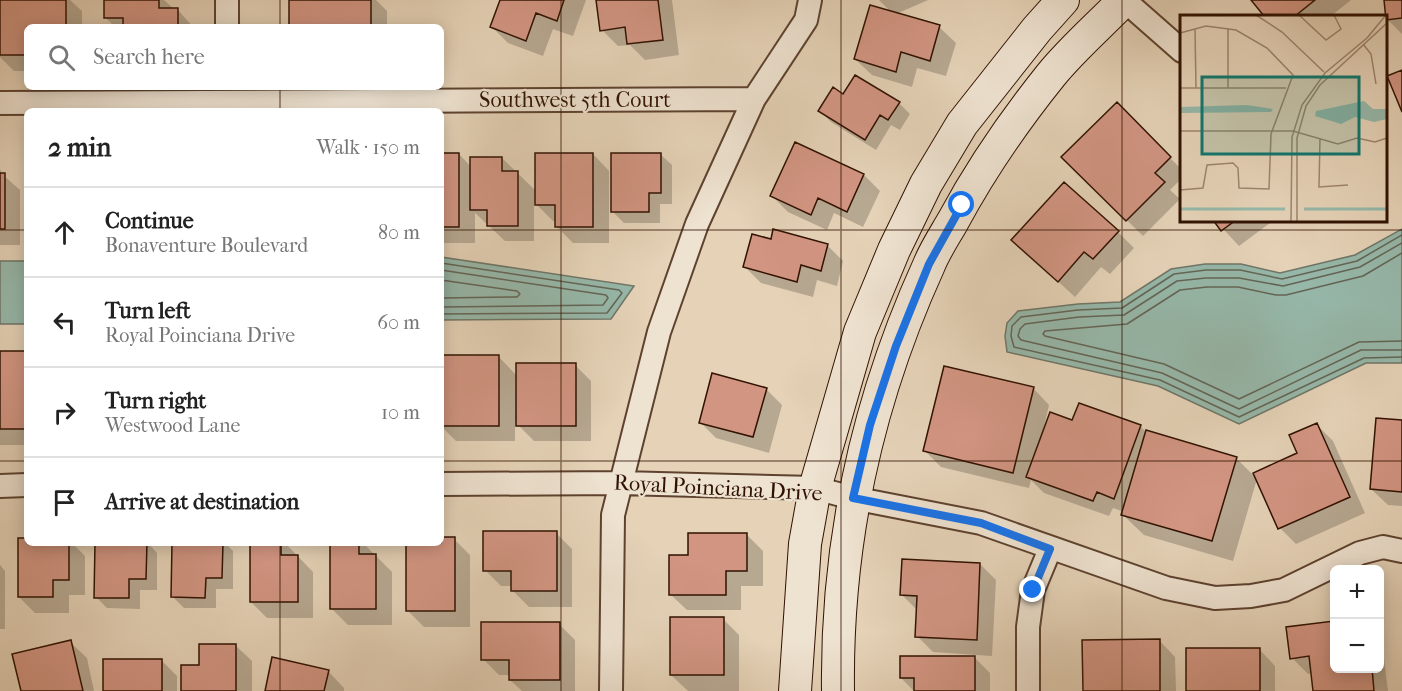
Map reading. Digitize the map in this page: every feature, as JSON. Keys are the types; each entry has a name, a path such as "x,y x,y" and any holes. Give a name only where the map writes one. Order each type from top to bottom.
{"main road":[{"path":"795,691 805,544 815,488 860,332 894,250 926,184 963,124 1036,29 1063,0"},
{"path":"838,691 837,665 845,553 853,498 870,425 896,346 929,264 996,147 1052,73 1124,0"}],"street":[{"path":"227,0 227,24"},
{"path":"611,691 613,515 658,332 697,224 754,99 806,20 810,0"},
{"path":"1124,0 1180,49"},
{"name":"Southwest 5th Court","path":"0,103 228,94 754,99"},
{"name":"Royal Poinciana Drive","path":"444,484 621,483 815,488 853,498 981,523 1166,588 1215,598 1251,596 1284,590 1360,553 1383,547 1402,551"},
{"path":"0,486 24,485"},
{"path":"1028,691 1028,627 1033,590 1050,549"}],"water":[{"path":"1402,229 1402,363 1366,363 1239,424 1158,386 1007,352 1005,336 1007,323 1018,311 1120,302 1171,269 1205,264 1241,264 1280,273 1355,255"},
{"path":"444,257 634,286 611,319 444,320"},
{"path":"0,261 24,261 24,324 0,324"}],"building":[{"path":"0,0 66,0 66,24 24,24 24,55 0,55"},
{"path":"104,0 159,0 159,8 178,8 178,24 123,24 123,18 104,18"},
{"path":"289,0 371,0 371,24 289,24"},
{"path":"500,0 564,0 557,21 536,13 526,41 490,27"},
{"path":"596,0 658,0 663,40 627,44 625,27 600,31"},
{"path":"1251,0 1315,0 1296,15 1263,15"},
{"path":"1384,0 1402,0 1402,18 1387,20"},
{"path":"870,5 940,25 930,61 901,52 896,72 854,59"},
{"path":"1402,70 1402,112 1387,76"},
{"path":"855,75 900,102 888,120 880,115 865,140 818,111 833,87 843,94"},
{"path":"1117,102 1171,157 1155,173 1165,182 1126,221 1061,157"},
{"path":"795,142 864,174 847,212 818,198 811,215 770,196"},
{"path":"444,153 459,153 459,227 444,227"},
{"path":"535,153 593,153 593,227 555,227 555,205 535,205"},
{"path":"611,153 661,153 661,193 649,193 649,212 611,212"},
{"path":"470,157 502,157 502,171 518,171 518,226 487,226 487,210 470,210"},
{"path":"0,173 5,173 5,229 0,229"},
{"path":"1064,182 1119,231 1093,259 1084,252 1058,282 1011,240"},
{"path":"1214,222 1233,222 1221,231"},
{"path":"773,229 828,244 821,271 801,265 797,282 743,267 752,234 771,239"},
{"path":"0,351 24,351 24,429 0,429"},
{"path":"444,355 499,355 499,426 444,426"},
{"path":"516,363 576,363 576,426 516,426"},
{"path":"944,366 1034,387 1013,473 923,451"},
{"path":"712,373 767,388 753,437 699,423"},
{"path":"1079,403 1141,425 1114,499 1097,492 1093,501 1026,477 1050,412 1072,420"},
{"path":"1376,418 1402,420 1402,492 1370,489"},
{"path":"1317,423 1350,497 1278,529 1253,473 1297,453 1289,435"},
{"path":"1146,430 1237,457 1212,541 1121,515"},
{"path":"483,531 557,531 557,591 511,591 511,571 483,571"},
{"path":"688,533 747,533 747,571 726,571 726,595 669,595 669,555 688,555"},
{"path":"444,537 455,537 455,611 406,611 406,546 444,546"},
{"path":"18,538 24,538 24,546 69,546 69,580 53,580 53,597 18,597"},
{"path":"95,546 147,546 146,579 129,579 129,598 94,598"},
{"path":"172,546 223,546 222,578 206,578 205,598 171,597"},
{"path":"250,546 281,546 281,555 298,555 298,602 250,602"},
{"path":"330,546 359,546 359,554 376,554 376,609 330,609"},
{"path":"902,559 980,563 977,640 915,637 917,596 900,595"},
{"path":"670,617 724,617 724,675 670,675"},
{"path":"481,622 560,622 560,680 509,680 509,660 481,660"},
{"path":"1330,622 1330,673 1372,673 1374,691 1313,691 1309,656 1290,659 1286,627"},
{"path":"1160,639 1160,691 1083,691 1082,640"},
{"path":"71,640 83,691 21,691 12,654"},
{"path":"199,644 236,644 236,691 181,691 181,665 199,665"},
{"path":"1186,648 1260,648 1260,691 1186,691"},
{"path":"900,656 975,656 975,691 914,691 914,678 900,678"},
{"path":"272,657 329,670 324,691 265,691"},
{"path":"103,659 162,659 162,691 103,691"}],"route":[{"path":"962,205 929,264 896,346 870,425 853,498 981,523 1050,549 1033,590"}]}
